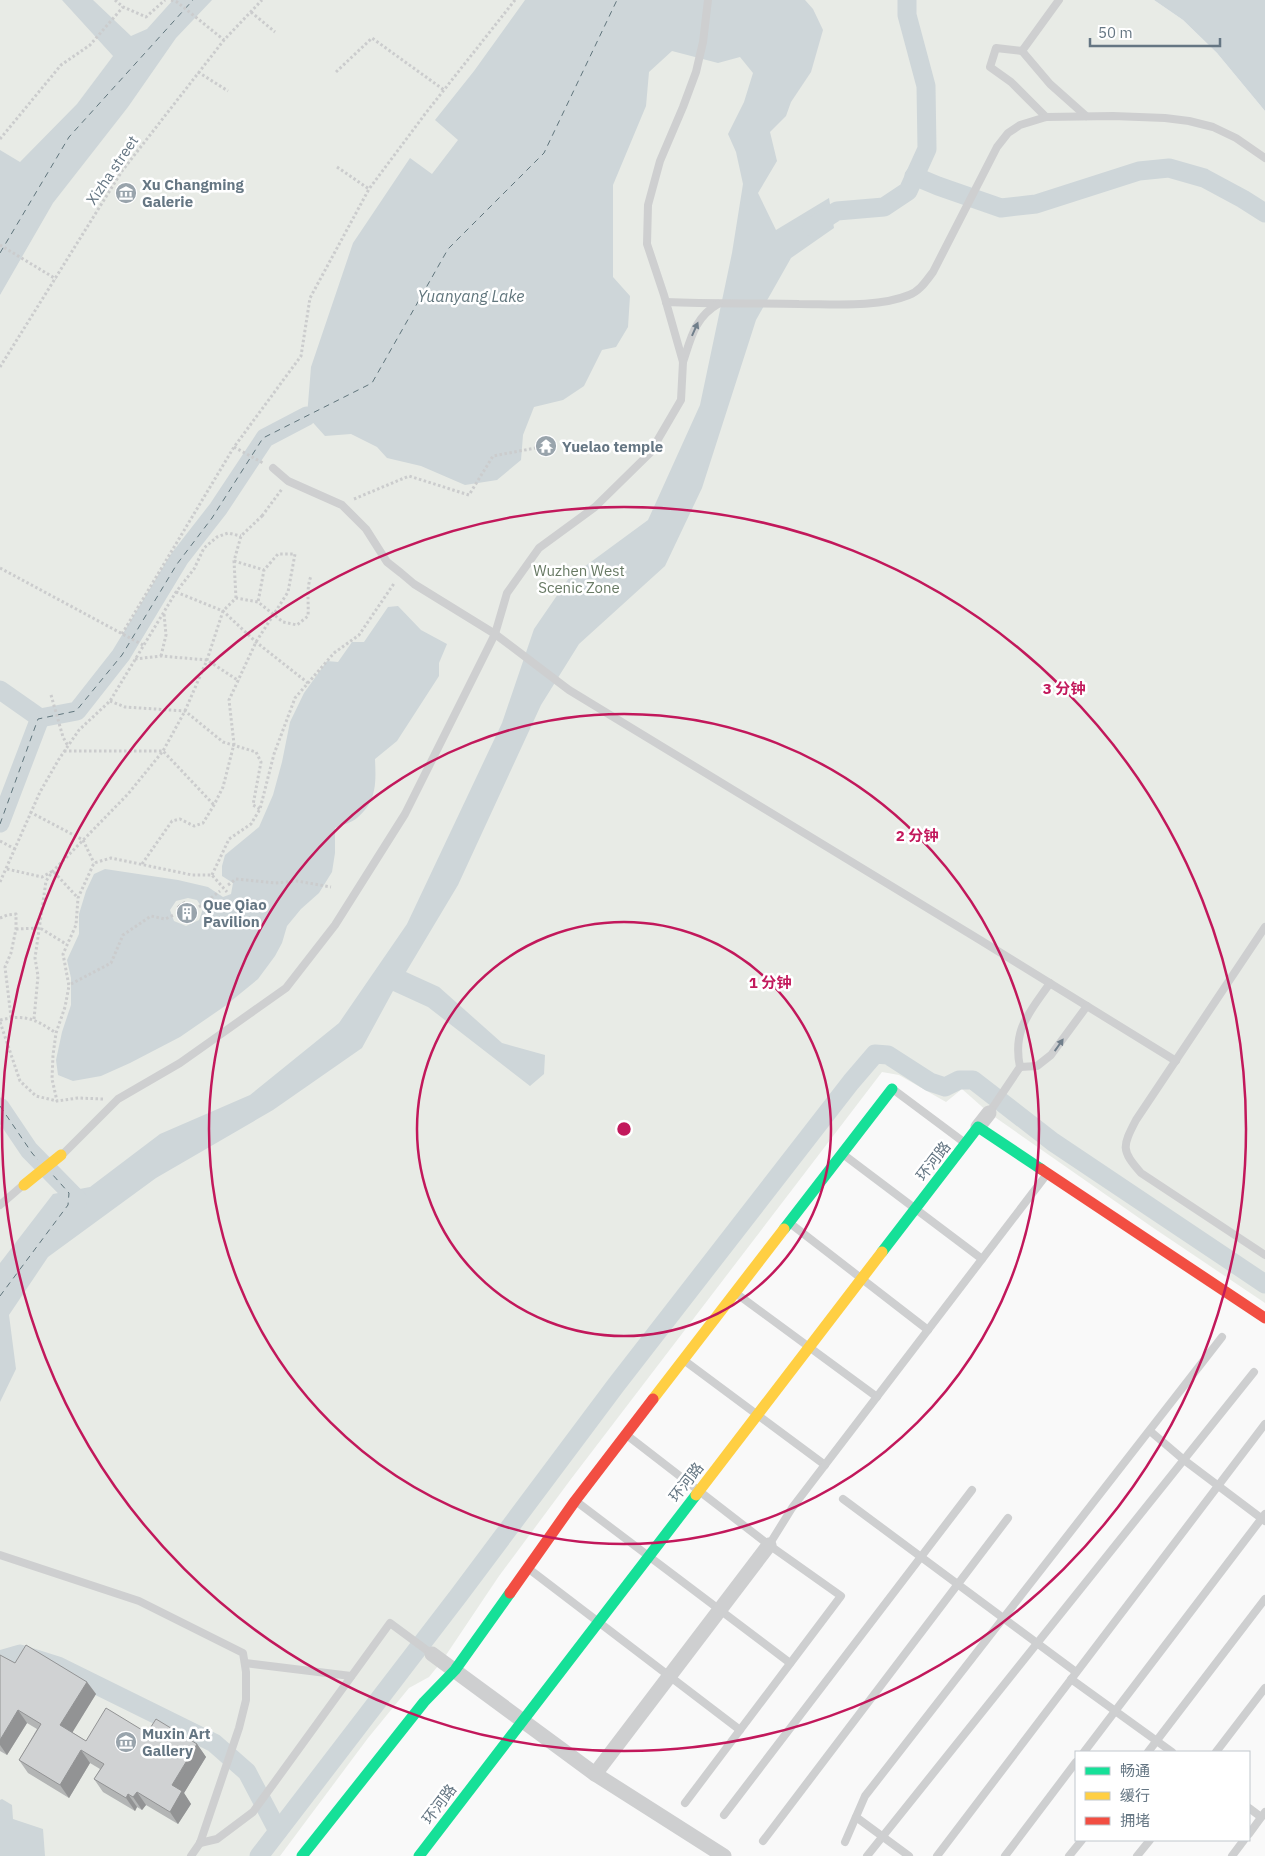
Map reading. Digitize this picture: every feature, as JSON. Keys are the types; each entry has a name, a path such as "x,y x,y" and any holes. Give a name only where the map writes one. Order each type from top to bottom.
{"street":[{"path":"302,1856 424,1702 455,1670 575,1500 892,1089"},
{"path":"989,1112 978,1127 1265,1318"},
{"name":"环河路","path":"418,1856 978,1127"},
{"path":"24,1185 61,1155"},
{"path":"595,1774 769,1545"},
{"path":"432,1654 595,1774 724,1856"}],"lane":[{"path":"683,362 647,244 648,205 660,161 696,72 703,42 708,0"},
{"path":"1022,51 1059,0"},
{"path":"1046,117 1011,82 990,67 996,48 1022,51 1050,84 1086,116"},
{"path":"666,302 718,304 866,303 891,300 910,295 922,287 933,272 997,147 1008,133 1020,125 1046,117 1086,116 1189,120 1213,127 1236,138 1265,158"},
{"path":"61,1155 118,1099 180,1063 286,988 335,924 405,814 495,634 507,593 539,548 595,507 650,453 681,400 683,362 699,320 706,310 718,304"},
{"path":"273,468 288,481 342,505 366,529 387,562 414,584 495,634 570,690 1176,1061"},
{"path":"1265,927 1136,1120 1125,1141 1127,1158 1141,1173 1265,1255"},
{"path":"989,1112 1020,1067 1017,1052 1018,1038 1024,1022 1050,983"},
{"path":"1020,1067 1037,1066 1051,1055 1087,1006"},
{"path":"892,1089 966,1143"},
{"path":"842,1154 982,1259"},
{"path":"769,1545 792,1508 1047,1174"},
{"path":"0,1205 24,1185"},
{"path":"789,1223 928,1330"},
{"path":"736,1293 877,1397"},
{"path":"845,1842 865,1796 1222,1337"},
{"path":"684,1360 826,1464"},
{"path":"867,1856 1254,1372"},
{"path":"937,1856 1265,1424"},
{"path":"1085,1751 1264,1517 1184,1460 1150,1431"},
{"path":"626,1435 769,1545 841,1596 685,1803"},
{"path":"724,1815 972,1490"},
{"path":"843,1499 1076,1672"},
{"path":"575,1500 790,1663"},
{"path":"763,1841 1008,1518"},
{"path":"0,1555 139,1602 243,1653 246,1700 239,1728 200,1843 191,1856"},
{"path":"528,1568 740,1730"},
{"path":"1149,1751 1265,1599"},
{"path":"200,1843 217,1839 253,1812 390,1623 432,1654"},
{"path":"245,1663 352,1676"},
{"path":"1071,1679 1171,1751"},
{"path":"1217,1751 1265,1688"},
{"path":"1005,1856 1075,1763"},
{"path":"1250,1808 1263,1815 1250,1833"},
{"path":"856,1817 910,1856"},
{"path":"1070,1856 1081,1841"},
{"path":"1137,1856 1149,1841"},
{"path":"1232,1856 1243,1841"}],"path":[{"path":"115,0 123,7 146,16 165,0"},
{"path":"171,0 177,2 224,40"},
{"name":"Xizha street","path":"0,367 122,171 224,40 262,0"},
{"path":"122,634 234,447 301,356 310,298 369,189 515,0"},
{"path":"0,139 61,65 90,45 123,7"},
{"path":"251,12 275,32"},
{"path":"336,72 372,38 444,90"},
{"path":"198,72 228,91"},
{"path":"337,167 369,189"},
{"path":"0,245 56,279"},
{"path":"342,505 409,476 469,495 493,456 546,446"},
{"path":"234,447 273,468"},
{"path":"34,1019 38,976 35,958 46,880 128,794 163,751 185,711 207,660 223,611 236,598 234,561 242,536 261,517 288,481"},
{"path":"0,882 30,812 64,751 79,730 110,701 176,592 194,569 204,548 216,537 228,533 242,536"},
{"path":"142,864 172,820 180,819 194,826 203,823 223,787 234,744 229,700 256,642 288,592 295,554 278,554 264,570 258,602"},
{"path":"234,561 264,570"},
{"path":"0,568 143,645"},
{"path":"212,875 229,839 251,824 260,809 279,737 295,698 334,653 359,635 401,573"},
{"path":"236,598 258,602 283,622 297,625 308,616 307,587 311,576"},
{"path":"176,592 223,611 256,642 308,683"},
{"path":"162,656 166,634 164,614"},
{"path":"135,659 162,656 207,660 239,681"},
{"path":"51,695 62,737 68,746"},
{"path":"110,701 125,707 185,711 224,742 256,752 261,762 254,805 260,809"},
{"path":"64,751 163,751 214,805"},
{"path":"30,812 83,840 94,863"},
{"path":"0,841 15,849"},
{"path":"57,1101 52,1079 56,1033 65,1007 69,986 63,954 76,925 78,898 94,863 111,858 192,875 212,875 227,892"},
{"path":"7,869 42,877 53,871"},
{"path":"53,871 78,898"},
{"path":"228,885 236,879 275,883 297,881 331,887"},
{"path":"199,908 220,891"},
{"path":"0,918 16,914 16,929 11,953 4,967 12,1017"},
{"path":"71,984 111,963 123,935 151,916 165,919 174,915"},
{"path":"16,929 40,928 66,944"},
{"path":"56,1033 34,1019 12,1017 0,1021 20,1081 36,1096 57,1101 78,1098 118,1099"}],"green space":[{"name":"Wuzhen West Scenic Zone","path":"0,0 1154,0 1183,20 1217,53 1265,111 1265,1303 989,1113 962,1089 946,1102 899,1075 882,1072 571,1479 499,1576 442,1661 429,1677 409,1688 368,1738 280,1856 0,1856"}],"water":[{"path":"62,0 93,0 131,36 147,29 173,0 212,0 176,38 128,107 53,203 0,295 0,150 20,162 77,104 113,56"},
{"name":"Yuanyang Lake","path":"525,0 805,0 813,9 823,30 811,72 791,102 786,116 770,132 777,161 758,193 776,230 829,198 834,228 791,258 756,320 702,488 665,566 579,644 541,705 458,885 406,972 439,987 502,1043 545,1055 544,1074 530,1086 428,1007 393,991 362,1048 273,1110 156,1178 48,1257 9,1315 16,1369 0,1402 0,1263 53,1194 90,1187 160,1134 250,1095 339,1023 407,924 502,723 534,629 569,578 648,520 700,405 732,253 743,184 736,152 728,134 744,102 753,73 740,57 718,63 672,51 649,72 646,106 613,185 613,277 630,296 628,327 616,347 602,350 584,386 563,400 534,407 523,435 521,460 497,480 465,485 421,466 387,458 377,447 351,434 325,436 307,416 311,367 353,243 410,158 432,174 458,140 435,120 474,71"},
{"path":"1154,0 1265,0 1265,111 1217,53 1183,20"},
{"path":"398,606 421,630 447,644 439,663 439,676 397,741 375,759 375,784 372,798 364,812 355,820 335,828 335,853 332,872 319,893 301,909 287,926 282,943 275,956 258,979 225,1006 180,1037 101,1076 73,1081 58,1075 56,1060 62,1032 71,1005 71,978 67,960 79,934 79,914 86,891 94,874 105,869 178,880 208,887 223,897 231,894 233,883 222,876 225,855 259,827 273,795 290,722 304,693 327,661 338,662 352,642 364,642 388,607","holes":["188,898 197,900 203,909 199,920 186,926 174,921 170,910 176,901"]},
{"path":"2,1799 12,1805 13,1819 43,1829 45,1856 0,1856 0,1800"}],"building":[{"name":"Que Qiao Pavilion","path":"184,902 192,905 191,914 185,918 177,915 178,906"},
{"name":"Muxin Art Gallery","path":"26,1645 87,1682 60,1725 86,1741 106,1708 147,1733 156,1719 197,1744 172,1785 182,1791 170,1812 137,1792 133,1797 128,1794 126,1798 94,1779 104,1764 81,1750 60,1785 19,1760 41,1724 18,1710 0,1740 0,1655 15,1663"}],"waterway":[{"path":"812,227 837,211 884,207 908,191 927,149 926,86 907,15 907,0"},
{"path":"914,176 1001,208 1036,204 1139,171 1169,168 1204,178 1265,213"},
{"path":"0,690 40,718 77,711 121,655 179,559 218,509 265,438 307,416"},
{"path":"0,823 40,718"},
{"path":"259,1856 459,1595 616,1385 851,1082 875,1054 888,1055 930,1082 945,1087 959,1080 973,1080 1053,1142 1265,1284"},
{"path":"0,1107 29,1150 78,1200"},
{"path":"0,1660 20,1654 58,1666 214,1743 247,1772 278,1831"}],"ferry route":[{"path":"0,253 69,137 193,0"},
{"path":"0,824 38,719 76,711 122,655 177,564 212,518 263,438 372,383 448,249 544,153 617,0"},
{"path":"0,1106 38,1160"},
{"path":"0,1296 68,1205 69,1193 52,1174"}],"traffic: fast":[{"path":"784,1229 892,1089"},
{"path":"882,1252 978,1127 1041,1169"},
{"path":"419,1856 696,1495"},
{"path":"302,1856 424,1702 455,1670 510,1593"}],"traffic: slow":[{"path":"24,1185 61,1155"},
{"path":"653,1399 784,1229"},
{"path":"696,1495 882,1252"}],"traffic: jam":[{"path":"1041,1169 1265,1318"},
{"path":"510,1593 575,1501 653,1399"}],"place":[{"name":"Xu Changming Galerie","path":"126,193"},
{"name":"Yuelao temple","path":"546,446"},
{"name":"Que Qiao Pavilion","path":"187,913"},
{"name":"Muxin Art Gallery","path":"126,1742"}]}
